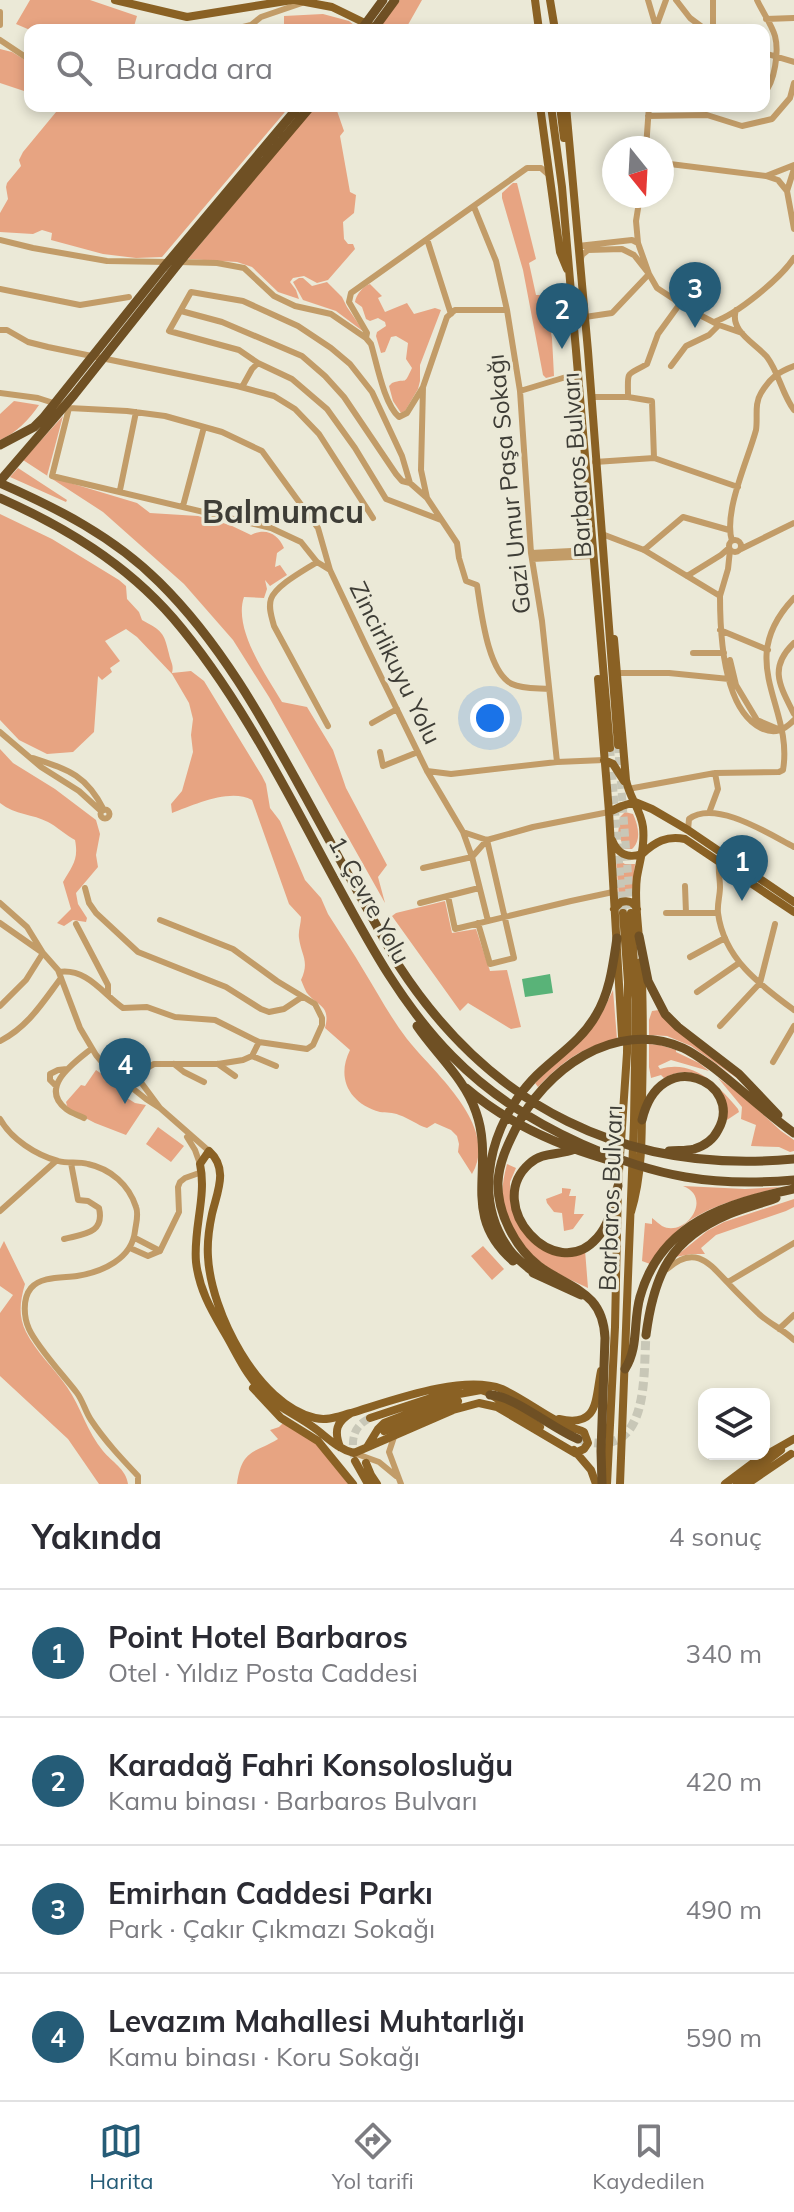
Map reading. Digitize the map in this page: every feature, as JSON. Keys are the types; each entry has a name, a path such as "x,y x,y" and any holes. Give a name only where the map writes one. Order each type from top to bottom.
{"highway":[{"path":"365,24 383,0"},
{"path":"380,24 395,0"},
{"path":"0,445 34,427 93,362 243,180 294,112"},
{"path":"243,180 305,112"},
{"path":"1,483 56,417 93,362"},
{"name":"1. Çevre Yolu","path":"1,483 80,522 118,547 158,581 198,625 236,678 272,738 399,966 450,1034 478,1062 540,1108 606,1138 659,1153 727,1161 794,1159"},
{"name":"1. Çevre Yolu","path":"0,498 62,528 113,562 162,606 188,636 209,664 267,758 395,988 452,1056 503,1100 555,1131 639,1167 702,1180 794,1180"},
{"path":"639,936 648,981 665,1014 739,1074 784,1125"},
{"path":"536,1274 515,1256 504,1241 490,1203 490,1167 502,1125 515,1102 533,1080 581,1035 596,1015 609,984 617,938"},
{"path":"395,988 476,1111 482,1135 480,1196 487,1227 500,1249 511,1260 536,1274 588,1296"},
{"path":"602,1484 603,1324 588,1296 533,1261 521,1248 508,1225 498,1179 513,1133 544,1087 576,1059 629,1040 662,1041 695,1054 794,1133"},
{"path":"638,1121 654,1091 669,1079 692,1077 705,1081 719,1097 723,1109 721,1124 711,1140 695,1149 659,1153"},
{"path":"460,1083 524,1128 575,1149 639,1167"},
{"path":"575,1149 539,1156 517,1180 515,1207 522,1224 537,1242 560,1252 587,1246 597,1239 605,1226 618,1186"},
{"path":"646,1335 662,1269 680,1246 698,1231 728,1215 794,1189"},
{"path":"625,1369 634,1347 639,1300 654,1265 670,1242 715,1211 794,1189"},
{"path":"490,1395 503,1397 578,1439"}],"main road":[{"path":"115,0 187,17 293,0 306,1 340,11 365,24"},
{"path":"535,0 538,24"},
{"path":"550,0 554,24"},
{"path":"541,112 560,216 560,252 569,273"},
{"name":"Barbaros Bulvarı","path":"552,112 561,175 560,216 568,253 597,609 614,746 592,397 567,112"},
{"path":"561,112 564,137 570,149"},
{"path":"560,216 576,213"},
{"path":"568,253 578,246"},
{"path":"588,495 596,530 602,534"},
{"name":"Barbaros Bulvarı","path":"597,609 595,635 613,892 639,936 632,1030 638,1121 631,1212 621,1482"},
{"name":"Barbaros Bulvarı","path":"609,630 614,640 628,789 643,826 637,877 617,938 632,1030"},
{"path":"604,760 618,769 628,789"},
{"path":"609,812 635,802 656,811 688,830 794,912"},
{"path":"610,832 619,852 628,856 642,854 657,842 676,837 685,839 719,862 794,902"},
{"name":"Barbaros Bulvarı","path":"626,912 632,1030"},
{"path":"632,1030 632,1054"},
{"name":"Barbaros Bulvarı","path":"602,1484 615,1327 618,1186 625,1073 632,1054"},
{"path":"353,1484 318,1441 268,1407 252,1387 212,1312 199,1280 195,1246 202,1158 209,1151 219,1164 219,1187 209,1230 208,1257 216,1302 260,1380 288,1405 318,1419 333,1418 431,1390 483,1385 504,1390 587,1435 587,1446 575,1453"},
{"path":"201,1168 210,1162 219,1164"},
{"path":"550,1417 577,1422 591,1413 596,1405 603,1361"},
{"path":"246,1373 274,1402 354,1457 368,1484"},
{"path":"370,1418 466,1386"},
{"path":"367,1448 378,1429 390,1420 481,1390 571,1446 575,1453"},
{"path":"384,1431 471,1396 490,1395"},
{"path":"354,1457 396,1434 465,1405 485,1403 575,1453 602,1484"},
{"path":"340,1447 337,1425 351,1413"},
{"path":"725,1484 757,1460 794,1439"},
{"path":"737,1484 794,1439"},
{"path":"747,1484 792,1452"},
{"path":"756,1484 792,1452"},
{"path":"366,1463 377,1484"}],"street":[{"path":"648,0 654,24"},
{"path":"657,24 666,0"},
{"path":"676,0 698,24"},
{"path":"713,0 713,24"},
{"path":"757,0 768,24"},
{"path":"252,24 261,17 306,1"},
{"path":"0,12 0,25"},
{"path":"765,19 794,18"},
{"path":"770,27 775,35 776,57 770,84"},
{"path":"0,40 24,56"},
{"path":"770,55 794,62"},
{"path":"648,116 707,115 742,126 772,119 790,98 794,83"},
{"path":"647,136 648,112"},
{"path":"674,164 766,176 778,180 787,191"},
{"path":"766,176 794,167"},
{"path":"794,167 787,191 794,229"},
{"path":"366,338 367,333 349,302 351,293 527,168 541,168 551,179"},
{"name":"Gazi Umur Paşa Sokağı","path":"474,207 496,261 520,391 532,556 557,762"},
{"path":"623,241 633,228 638,208"},
{"path":"636,221 638,243 649,274"},
{"path":"577,232 598,243"},
{"path":"427,239 451,314"},
{"path":"0,240 107,261 217,263 244,268 274,296 295,306 331,314 366,338 371,344 395,414 399,417 403,417 423,387 447,317 455,310 507,310"},
{"path":"578,246 632,240 638,243"},
{"path":"580,263 582,255 588,250 628,250 657,288 679,305 742,333"},
{"path":"671,366 686,346 709,335 716,324 777,277 794,258"},
{"path":"585,317 612,313 649,274"},
{"path":"0,289 80,305 129,297"},
{"path":"410,483 402,456 372,392 350,364 298,326 243,301 191,292 169,331 239,350 292,379 327,409 386,499 441,520"},
{"path":"628,397 628,376 631,371 647,364 658,334 679,305"},
{"path":"736,310 735,324 766,357 793,405"},
{"path":"181,311 222,322 302,356 325,376 344,397 396,474 427,498 457,543 466,581 477,585 486,635 497,667 505,679 514,685 549,689"},
{"path":"0,330 7,330 28,342 274,396 295,409 319,434 373,518"},
{"path":"242,387 258,363"},
{"path":"794,366 777,373 759,395 757,427 738,487 729,530 735,547 720,596 720,630 729,679 738,702 751,723 769,732 783,730 794,720"},
{"path":"520,391 576,374"},
{"path":"423,387 421,470 427,498"},
{"name":"Zincirlikuyu Yolu","path":"0,393 38,398 69,408 165,416 222,432 262,451 319,532 330,570 427,771 463,832 488,921"},
{"path":"592,397 652,401 654,458"},
{"path":"69,408 52,476 271,528 301,542 317,562 330,570"},
{"path":"120,490 136,412"},
{"path":"183,506 204,427"},
{"path":"595,462 654,458 738,487"},
{"path":"644,550 683,517 729,530"},
{"path":"687,576 735,547 759,542 794,523"},
{"path":"305,547 319,532"},
{"path":"602,534 644,550 720,596"},
{"path":"532,556 592,553"},
{"path":"317,562 285,583 271,598 270,609 274,626 328,726"},
{"path":"628,789 715,773 783,770 783,730 766,665 775,624 794,598"},
{"path":"720,630 768,650"},
{"path":"720,630 736,685 757,720 783,730"},
{"path":"794,643 782,654 778,678 794,714"},
{"path":"693,653 724,653"},
{"path":"617,673 669,673 729,679"},
{"path":"372,723 397,709"},
{"path":"0,732 29,757 103,810 89,785 80,778 29,757"},
{"path":"380,752 383,766 418,752"},
{"path":"427,771 451,774 604,760"},
{"path":"709,813 718,789 715,773"},
{"path":"423,868 472,857 487,840 609,812"},
{"path":"688,830 690,817 720,814 745,822 794,847"},
{"path":"463,832 487,840"},
{"path":"478,923 490,964 514,958 487,840"},
{"path":"719,862 721,885 718,913 725,938 739,963 794,1010"},
{"path":"721,885 738,870"},
{"path":"685,886 686,913"},
{"path":"85,888 96,913 138,952 226,987 269,1012 284,1009 302,997"},
{"path":"420,903 479,888"},
{"path":"448,896 455,929 613,892"},
{"path":"0,903 27,927 60,975 80,1028 107,1068 160,1108 209,1151"},
{"path":"666,913 718,913"},
{"path":"0,1041 15,1033 30,1019 60,975 74,971 123,1008 147,1007 175,1017 215,1020 259,1042 307,1049 313,1045 322,1018 315,1004 233,949 160,920"},
{"path":"0,923 43,953"},
{"path":"76,924 108,985 108,995"},
{"path":"720,1026 760,983 775,924"},
{"path":"690,957 725,938"},
{"path":"0,1005 26,980 43,953"},
{"path":"697,992 739,963"},
{"path":"773,1062 794,1026"},
{"path":"128,1084 154,1064 218,1064 243,1060 252,1056 259,1042"},
{"path":"84,1118 66,1109 58,1100 50,1074 67,1069 94,1052"},
{"path":"94,1052 143,1084 160,1108"},
{"path":"252,1056 276,1066"},
{"path":"174,1064 204,1082"},
{"path":"218,1064 235,1076"},
{"path":"136,1091 143,1084"},
{"path":"0,1119 4,1127 24,1145 56,1161 86,1163 109,1171 131,1194 138,1210 135,1238 121,1257 106,1268 48,1280 32,1287 25,1300 25,1319 30,1332 80,1397 88,1416 111,1449 138,1476 138,1484"},
{"path":"130,1248 148,1256 160,1251 179,1212 180,1182 201,1168 195,1150 181,1127"},
{"path":"0,1211 56,1161"},
{"path":"64,1239 93,1231 100,1223 101,1215 99,1208 88,1201 78,1200 71,1163"},
{"path":"135,1238 160,1251"},
{"path":"728,1282 794,1243"},
{"path":"656,1285 669,1267 688,1258 710,1263 758,1313 794,1340"},
{"path":"779,1329 794,1315"},
{"path":"396,1434 389,1452 399,1481"},
{"path":"354,1457 379,1462 399,1481"}],"shaded area":[{"path":"30,0 90,0 137,16 135,24 24,24 24,27 16,24"},
{"path":"400,0 422,0 408,24 382,24"},
{"path":"323,14 353,24 284,24 284,16"},
{"path":"0,49 24,59 24,91 0,83"},
{"path":"56,112 285,112 162,257 103,254 51,240 52,233 42,230 33,234 0,232 0,213 8,199 7,183 21,166 19,160"},
{"path":"310,112 337,112 344,131 340,136 350,192 356,195 354,213 343,222 344,239 355,249 328,280 317,283 304,276 293,278 290,282 299,299 278,292 252,267 237,262 188,259"},
{"path":"517,183 536,259 529,263 536,295 544,295 552,338 554,376 546,378 523,270 502,198 502,193"},
{"path":"299,278 312,286 327,282 342,297 364,332 336,311 303,300 293,282"},
{"path":"370,284 382,296 378,298 385,312 407,303 414,314 435,308 441,310 420,365 418,389 401,413 393,401 389,386 406,380 412,368 406,359 408,343 396,336 391,337 385,352 381,353 376,336 386,326 385,322 378,318 366,319 362,307 355,302 360,291"},
{"path":"14,401 39,405 22,426 0,440 0,414"},
{"path":"63,416 47,476 23,460"},
{"path":"18,468 67,500 66,502 10,477"},
{"path":"48,476 137,503 150,513 198,516 251,535 271,533 278,539 284,548 277,553 275,567 280,565 287,575 270,586 265,580 267,589 264,598 244,597 242,610 247,637 282,702 307,707 333,750 346,788 387,865 378,877 385,903 269,697 233,640 184,584 103,512"},
{"path":"0,514 52,539 119,580 126,586 127,599 142,620 164,636 172,673 191,671 204,681 262,776 270,808 280,821 305,880 321,898 401,1031 460,1101 471,1119 477,1137 478,1156 472,1174 458,1152 457,1136 451,1130 435,1123 427,1128 397,1114 369,1108 348,1088 344,1070 350,1050 325,1028 325,1011 307,993 301,980 305,963 299,938 301,917 289,904 252,800 223,797 172,813 171,804 182,791 193,752 193,719 189,703 172,674 137,637 126,629 105,641 120,661 110,668 112,672 102,680 98,676 94,732 73,752 47,754 19,740 0,720"},
{"path":"0,749 13,763 96,820 100,834 96,855 98,867 76,893 86,922 73,920 64,926 57,923 71,909 63,882 75,858 75,840 48,822 0,803"},
{"path":"625,812 633,814 638,828 637,841 632,849 625,849 618,834 620,817"},
{"path":"616,859 625,864 635,864 632,896 619,897"},
{"path":"445,901 452,933 476,929 490,971 507,970 521,1027 511,1029 468,1003 460,1011 392,916"},
{"path":"550,974 553,993 525,997 522,979"},
{"path":"613,990 617,1039 574,1056 538,1087 535,1083 593,1027"},
{"path":"659,1010 744,1083 691,1046 667,1036 649,1035 652,1011"},
{"path":"649,1044 676,1050 699,1063 709,1071 671,1060 658,1066 660,1069 684,1068 704,1076 722,1091 739,1112 727,1120 726,1108 716,1087 698,1075 687,1072 651,1078"},
{"path":"96,1070 116,1084 119,1093 135,1103 146,1105 126,1135 68,1109 66,1102 81,1085 85,1086"},
{"path":"718,1078 794,1140 794,1151 751,1146 756,1125 741,1119 742,1107"},
{"path":"158,1127 184,1146 171,1162 146,1144"},
{"path":"507,1164 516,1168 510,1182 510,1199 544,1249 585,1250 588,1288 558,1274 519,1240 503,1202"},
{"path":"683,1186 780,1187 702,1214 679,1229 650,1264 642,1261 645,1223 652,1224 652,1218 662,1226 671,1228 687,1222 693,1215 696,1199"},
{"path":"562,1188 571,1189 569,1196 576,1196 574,1214 584,1214 573,1229 564,1231 562,1213 554,1212 546,1199 562,1193"},
{"path":"794,1199 794,1207 786,1211 716,1235 701,1248 705,1254 675,1257 707,1231 724,1222"},
{"path":"4,1241 25,1284 21,1308 26,1332 67,1387 97,1444 122,1470 128,1484 99,1484 68,1439 0,1376 0,1313 13,1295 0,1286 0,1249"},
{"path":"483,1246 504,1269 492,1280 471,1256"},
{"path":"283,1423 316,1442 348,1484 237,1484 246,1458 278,1439 270,1430"}],"tunnel":[{"path":"618,745 631,913"},
{"path":"610,748 623,913"},
{"path":"581,1440 603,1443 620,1438 631,1427 642,1392 646,1335"},
{"path":"354,1457 354,1434 370,1418"}],"place":[{"name":"Emirhan Caddesi Parkı","path":"695,328"},
{"name":"Karadağ Fahri Konsolosluğu","path":"562,349"},
{"name":"Point Hotel Barbaros","path":"742,901"},
{"name":"Levazım Mahallesi Muhtarlığı","path":"125,1104"}],"district":[{"name":"Balmumcu","path":"283,512"}]}
